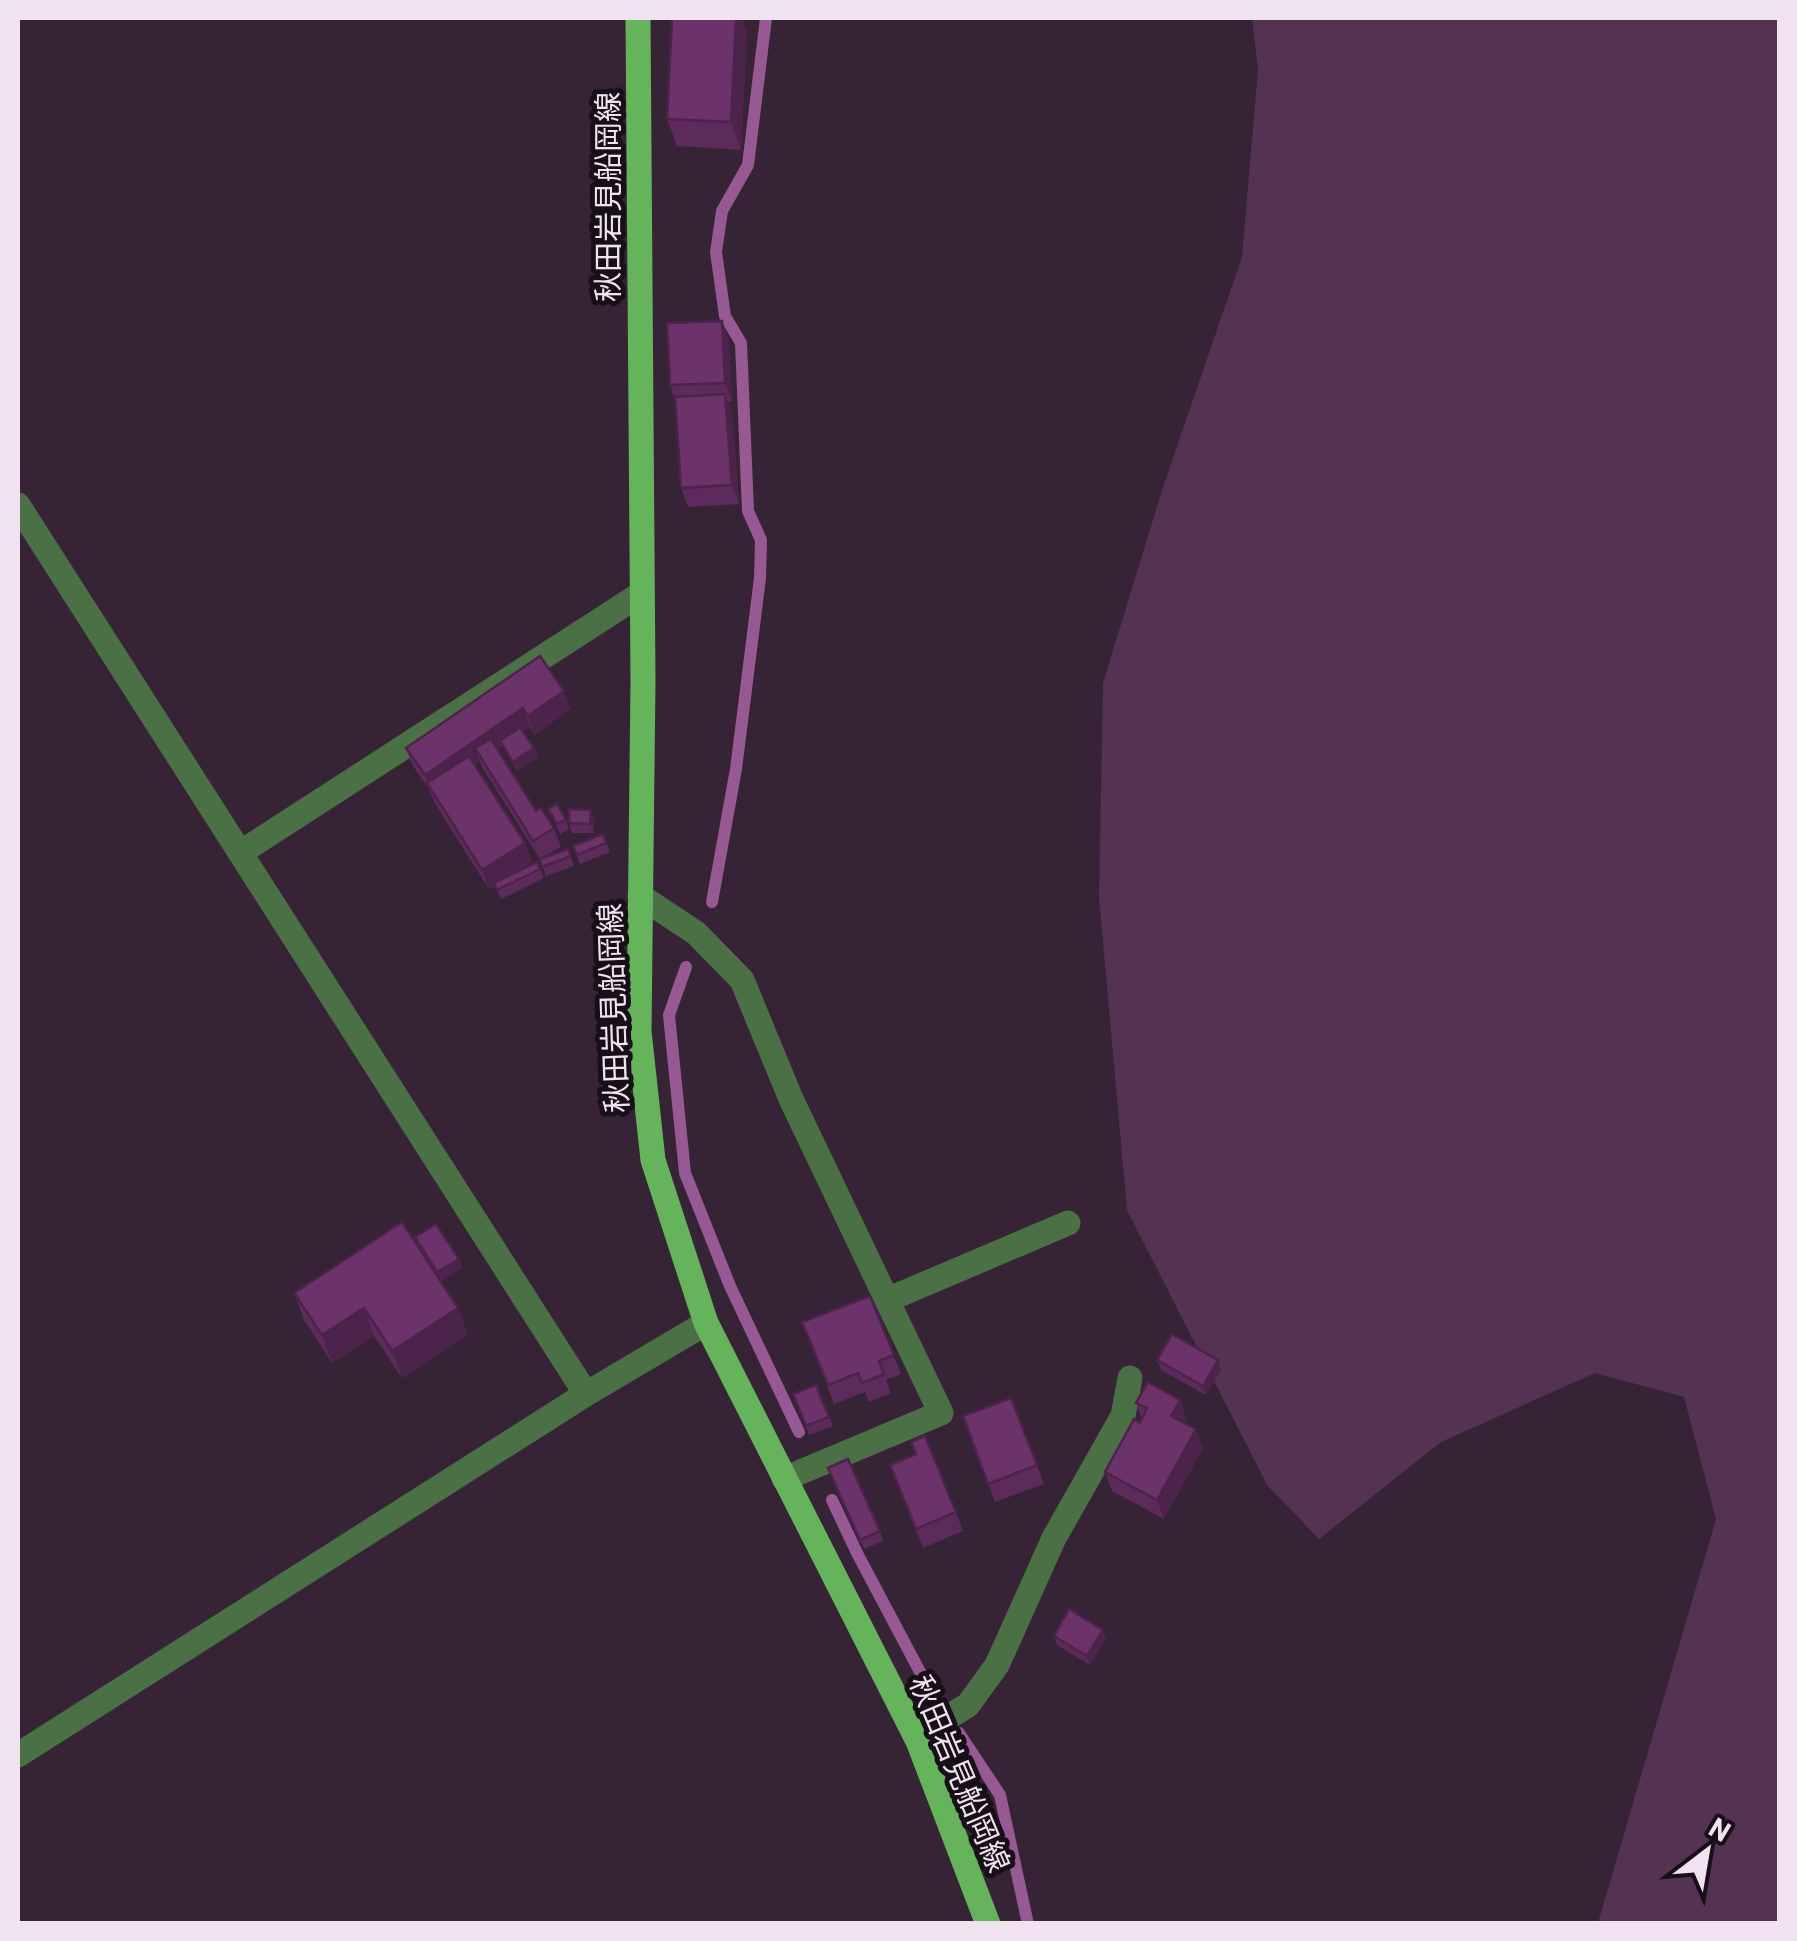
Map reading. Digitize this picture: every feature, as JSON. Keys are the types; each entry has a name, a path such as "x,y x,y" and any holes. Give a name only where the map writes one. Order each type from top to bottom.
{"main road":[{"name":"秋田岩見船岡線","path":"638,18 642,593 639,1030 653,1160 706,1323 916,1737 988,1924"}],"street":[{"path":"18,505 586,1394"},
{"path":"240,853 642,593"},
{"path":"640,896 696,933 742,980 791,1099 942,1414 784,1479"},
{"path":"887,1300 1068,1223"},
{"path":"18,1755 586,1394 706,1323"},
{"path":"916,1737 968,1705 997,1664 1054,1538 1123,1416 1130,1378"}],"shaded area":[{"path":"1252,18 1779,18 1779,1923 1598,1923 1716,1519 1684,1397 1595,1373 1441,1442 1319,1539 1267,1485 1127,1210 1099,897 1103,683 1164,484 1242,257 1258,69"}],"building":[{"path":"672,18 736,18 731,122 667,119"},
{"path":"722,321 725,383 670,385 667,323"},
{"path":"725,394 732,485 681,488 675,397"},
{"path":"540,656 564,691 528,716 523,708 425,775 406,748"},
{"path":"520,727 534,748 513,762 500,741"},
{"path":"491,739 536,811 541,808 554,828 533,841 475,748"},
{"path":"469,756 525,843 482,870 427,783"},
{"path":"557,804 566,820 557,824 548,809"},
{"path":"569,809 591,810 590,824 569,823"},
{"path":"603,834 606,843 577,855 573,846"},
{"path":"568,849 571,856 542,867 540,859"},
{"path":"537,862 540,869 497,890 494,883"},
{"path":"402,1222 458,1308 392,1351 364,1308 322,1335 294,1293"},
{"path":"436,1224 459,1259 437,1272 415,1237"},
{"path":"870,1296 894,1355 879,1361 884,1374 862,1383 858,1373 828,1385 802,1322"},
{"path":"1172,1334 1218,1360 1203,1386 1157,1360"},
{"path":"1148,1382 1180,1400 1171,1416 1196,1429 1157,1500 1105,1472 1134,1419 1140,1423 1147,1408 1136,1403"},
{"path":"816,1385 829,1417 806,1426 793,1394"},
{"path":"1011,1398 1037,1465 988,1484 963,1416"},
{"path":"925,1436 956,1512 916,1529 890,1465 916,1454 911,1442"},
{"path":"848,1459 880,1531 860,1540 828,1468"},
{"path":"1069,1609 1103,1630 1087,1656 1054,1636"}],"waterway":[{"path":"712,902 736,769 760,578 761,540 748,511 741,343 725,316 716,252 722,211 748,165 766,18"},
{"path":"686,967 669,1015 685,1173 730,1286 799,1432"},
{"path":"832,1500 937,1704"},
{"path":"959,1733 1000,1795 1028,1924"}]}
